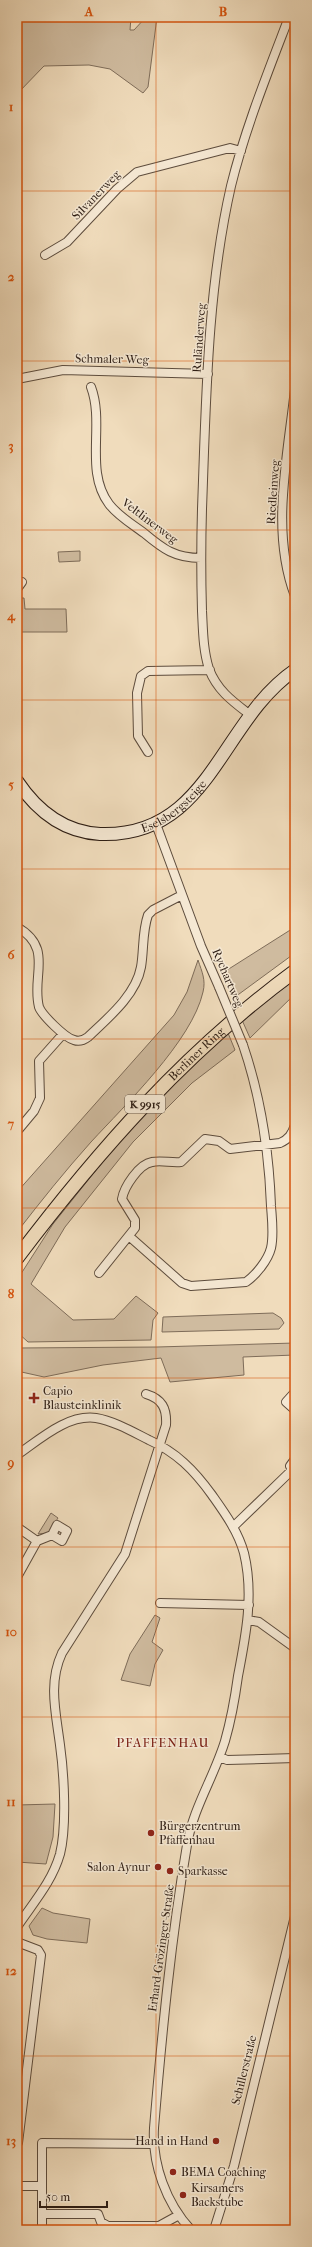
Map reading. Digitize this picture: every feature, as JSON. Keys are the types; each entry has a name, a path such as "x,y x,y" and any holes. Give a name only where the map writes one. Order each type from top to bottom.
{"main road":[{"name":"Berliner Ring","path":"17,1258 67,1192 110,1142 177,1070 242,1012 295,972"}],"street":[{"name":"Ruländerweg","path":"249,714 224,694 210,670 205,651 201,558 210,332 222,235 231,186 241,151 289,17"},
{"name":"Silvanerweg","path":"44,255 67,242 117,189 137,172 230,148 241,151"},
{"name":"Schmaler Weg","path":"17,380 63,370 208,374"},
{"name":"Veltlinerweg","path":"91,387 97,414 97,472 99,485 105,498 114,510 160,546 182,557 201,558"},
{"name":"Riedleinweg","path":"295,389 282,520 286,564 295,596"},
{"path":"148,752 138,736 137,693 141,676 148,671 210,670"},
{"name":"Eselsbergsteige","path":"17,781 28,798 42,812 75,830 90,833 109,834 137,830 156,824 170,816 197,789 221,759 249,714 276,686 295,670"},
{"name":"Rychartweg","path":"130,1237 175,1277 187,1285 237,1284 252,1278 268,1256 273,1239 268,1144 256,1083 243,1045 182,895 156,824"},
{"path":"17,927 35,942 39,952 39,1007 43,1014 64,1034 75,1041 82,1041 88,1037 132,991 141,969 144,931 148,915 153,910 182,895"},
{"path":"19,1129 31,1115 40,1098 39,1061 64,1034"},
{"path":"99,1273 130,1237 135,1228 135,1220 130,1211 124,1205 122,1199 123,1192 147,1163 181,1162 205,1139 219,1140 230,1149 286,1140 295,1125"},
{"path":"295,1392 286,1402 295,1410"},
{"path":"17,1927 50,1878 61,1848 64,1787 54,1696 55,1670 66,1646 125,1554 161,1445 166,1425 166,1410 160,1399 146,1394"},
{"name":"Erhard-Grözinger-Straße","path":"17,1455 63,1425 88,1418 108,1421 161,1445 188,1465 209,1491 233,1527 244,1551 249,1605 248,1620 230,1722 220,1757 204,1792 187,1845 169,1963 153,2144 163,2182 179,2215 192,2230"},
{"path":"233,1527 293,1473 291,1463 295,1459"},
{"path":"17,1527 37,1541"},
{"path":"17,1577 37,1541 52,1535"},
{"path":"160,1603 249,1605"},
{"path":"248,1620 259,1622 295,1648"},
{"path":"220,1757 227,1760 295,1758"},
{"name":"Schillerstraße","path":"214,2230 234,2166 295,1916"},
{"path":"17,1942 38,1950 41,1955 18,2143"},
{"path":"42,2230 42,2143 153,2144"},
{"path":"17,2186 42,2186"},
{"path":"42,2214 98,2214 101,2222 108,2226 159,2228 179,2215"}],"shaded area":[{"path":"17,17 131,17 130,30 134,30 146,17 157,17 148,87 143,93 110,69 89,65 44,66 17,94"},
{"path":"80,551 80,561 59,562 58,552"},
{"path":"20,598 24,598 25,609 66,609 67,632 18,632 17,606"},
{"path":"295,927 295,953 235,997 224,972"},
{"path":"198,960 203,976 204,988 196,1011 186,1031 156,1072 81,1153 17,1232 17,1192 174,1015 187,992"},
{"path":"295,979 295,994 250,1038 242,1020"},
{"path":"228,1033 235,1050 192,1083 133,1142 65,1227 31,1284 73,1320 114,1319 136,1296 158,1313 153,1320 151,1340 28,1342 17,1332 17,1280 53,1224 109,1154 155,1102"},
{"path":"273,1313 281,1318 284,1323 279,1329 162,1332 163,1317"},
{"path":"295,1343 295,1355 243,1357 244,1375 170,1382 161,1358 103,1365 44,1377 17,1371 17,1348 157,1347"},
{"path":"51,1513 58,1518 48,1533 38,1534"},
{"path":"155,1615 160,1618 152,1642 163,1650 155,1664 150,1686 121,1680 130,1654"},
{"path":"55,1804 53,1837 46,1864 17,1862 17,1805"},
{"path":"42,1908 53,1913 90,1919 87,1943 47,1939 33,1935 29,1926"}],"place":[{"name":"Capio Blausteinklinik","path":"34,1398"},
{"name":"Bürgerzentrum Pfaffenhau","path":"151,1833"},
{"name":"Salon Aynur","path":"158,1867"},
{"name":"Sparkasse","path":"170,1871"},
{"name":"Hand in Hand","path":"216,2141"},
{"name":"BEMA Coaching","path":"173,2172"},
{"name":"Kirsamers Backstube","path":"183,2195"}],"district":[{"name":"PFAFFENHAU","path":"163,1742"}]}
